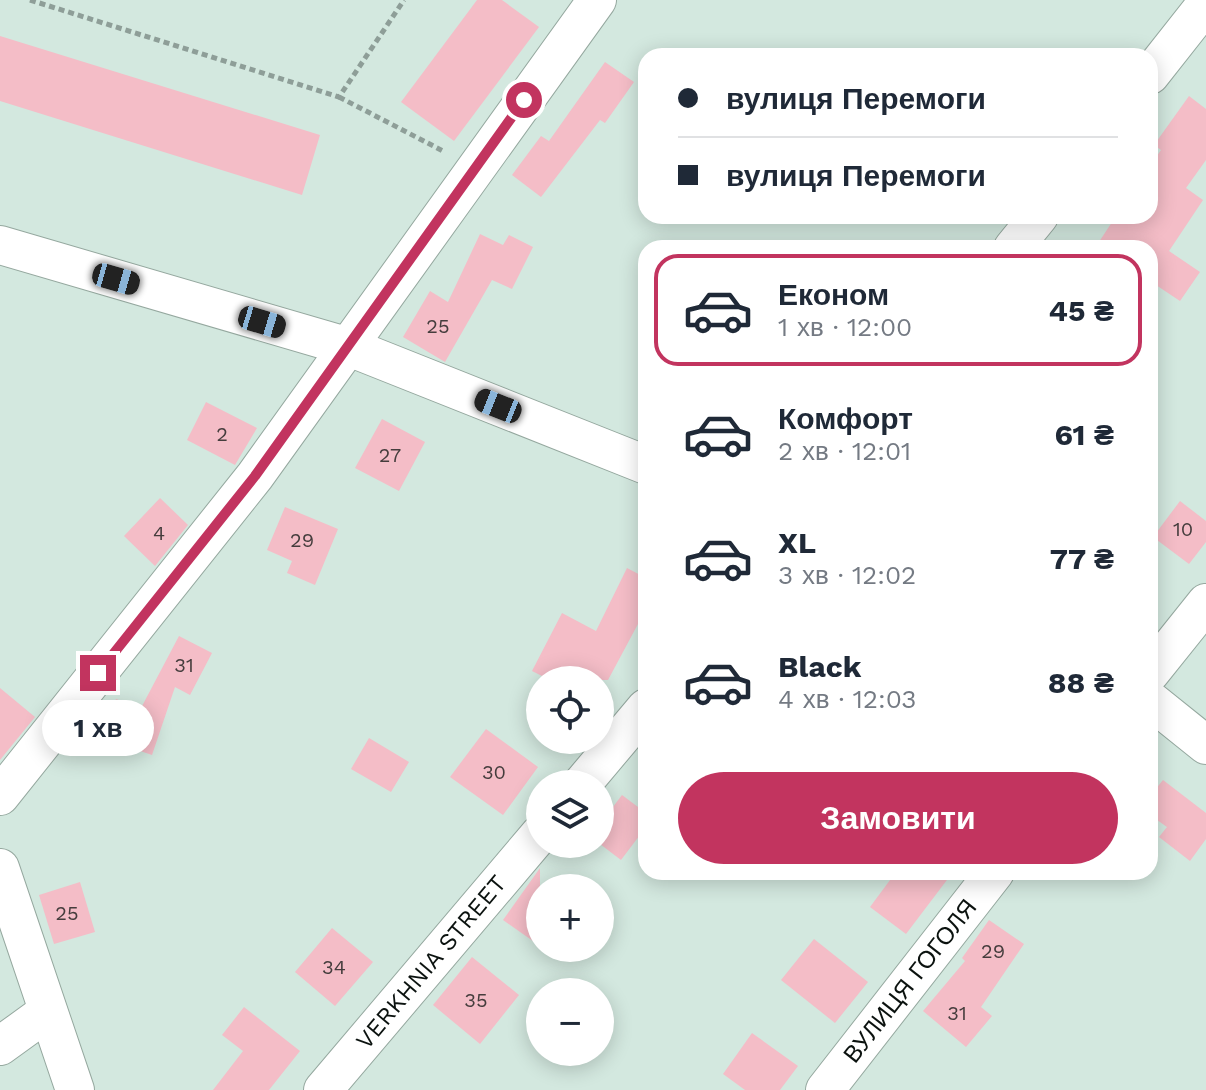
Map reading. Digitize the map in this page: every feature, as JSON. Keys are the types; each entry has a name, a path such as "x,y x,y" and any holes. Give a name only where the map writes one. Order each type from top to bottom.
{"street":[{"path":"0,796 255,476 597,0"},
{"path":"1158,65 1206,4"},
{"path":"1020,240 1032,224"},
{"path":"0,245 349,347 638,462"},
{"path":"1158,663 1206,603"},
{"path":"1158,706 1206,745"},
{"path":"594,770 638,718"},
{"name":"VERKHNIA STREET","path":"323,1090 526,851"},
{"path":"0,868 75,1090"},
{"name":"ВУЛИЦЯ ГОГОЛЯ","path":"825,1090 989,880"},
{"path":"0,1046 47,1012"}],"path":[{"path":"30,0 339,97 454,157 469,175"},
{"path":"339,97 404,0"}],"building":[{"path":"477,0 502,0 539,27 454,141 401,102"},
{"path":"0,36 320,135 302,195 0,101"},
{"path":"605,62 634,82 605,123 600,120 541,197 512,175 541,136 549,141"},
{"path":"1189,96 1206,109 1206,160 1186,188 1203,200 1169,251 1200,272 1180,301 1158,286 1158,240 1100,240 1111,224 1158,224 1158,154 1161,150 1158,139"},
{"path":"480,234 503,245 509,235 533,247 512,289 492,280 445,362 403,337 430,291 448,302"},
{"path":"206,402 257,428 235,465 187,440"},
{"path":"382,419 425,442 399,491 355,468"},
{"path":"160,498 188,525 155,566 124,536"},
{"path":"1180,501 1206,521 1206,542 1189,564 1158,541 1158,530"},
{"path":"285,507 338,529 315,585 287,573 292,561 267,550"},
{"path":"627,568 638,574 638,624 614,669 614,666 535,666 562,613 596,631"},
{"path":"179,636 212,653 190,695 175,687 152,755 102,738 116,699 141,708"},
{"path":"0,688 35,717 0,760"},
{"path":"486,729 538,767 526,770 526,783 503,815 450,777"},
{"path":"369,738 409,762 391,792 351,769"},
{"path":"1163,780 1206,813 1206,839 1190,861 1159,837 1167,827 1158,821 1158,786"},
{"path":"622,795 638,807 638,838 621,860 614,855 614,806"},
{"path":"890,880 947,880 906,934 870,907"},
{"path":"80,882 95,932 54,944 39,895"},
{"path":"526,888 526,936 503,920"},
{"path":"989,920 1024,944 981,1007 992,1016 966,1047 923,1011 965,961 962,958"},
{"path":"332,928 373,962 335,1006 295,972"},
{"path":"814,939 868,982 835,1023 781,980"},
{"path":"472,957 519,995 480,1044 433,1005"},
{"path":"244,1007 300,1051 269,1090 213,1090 243,1051 222,1035"},
{"path":"752,1033 798,1066 780,1090 745,1090 723,1074"}],"route":[{"path":"98,673 255,476 524,100"}]}
